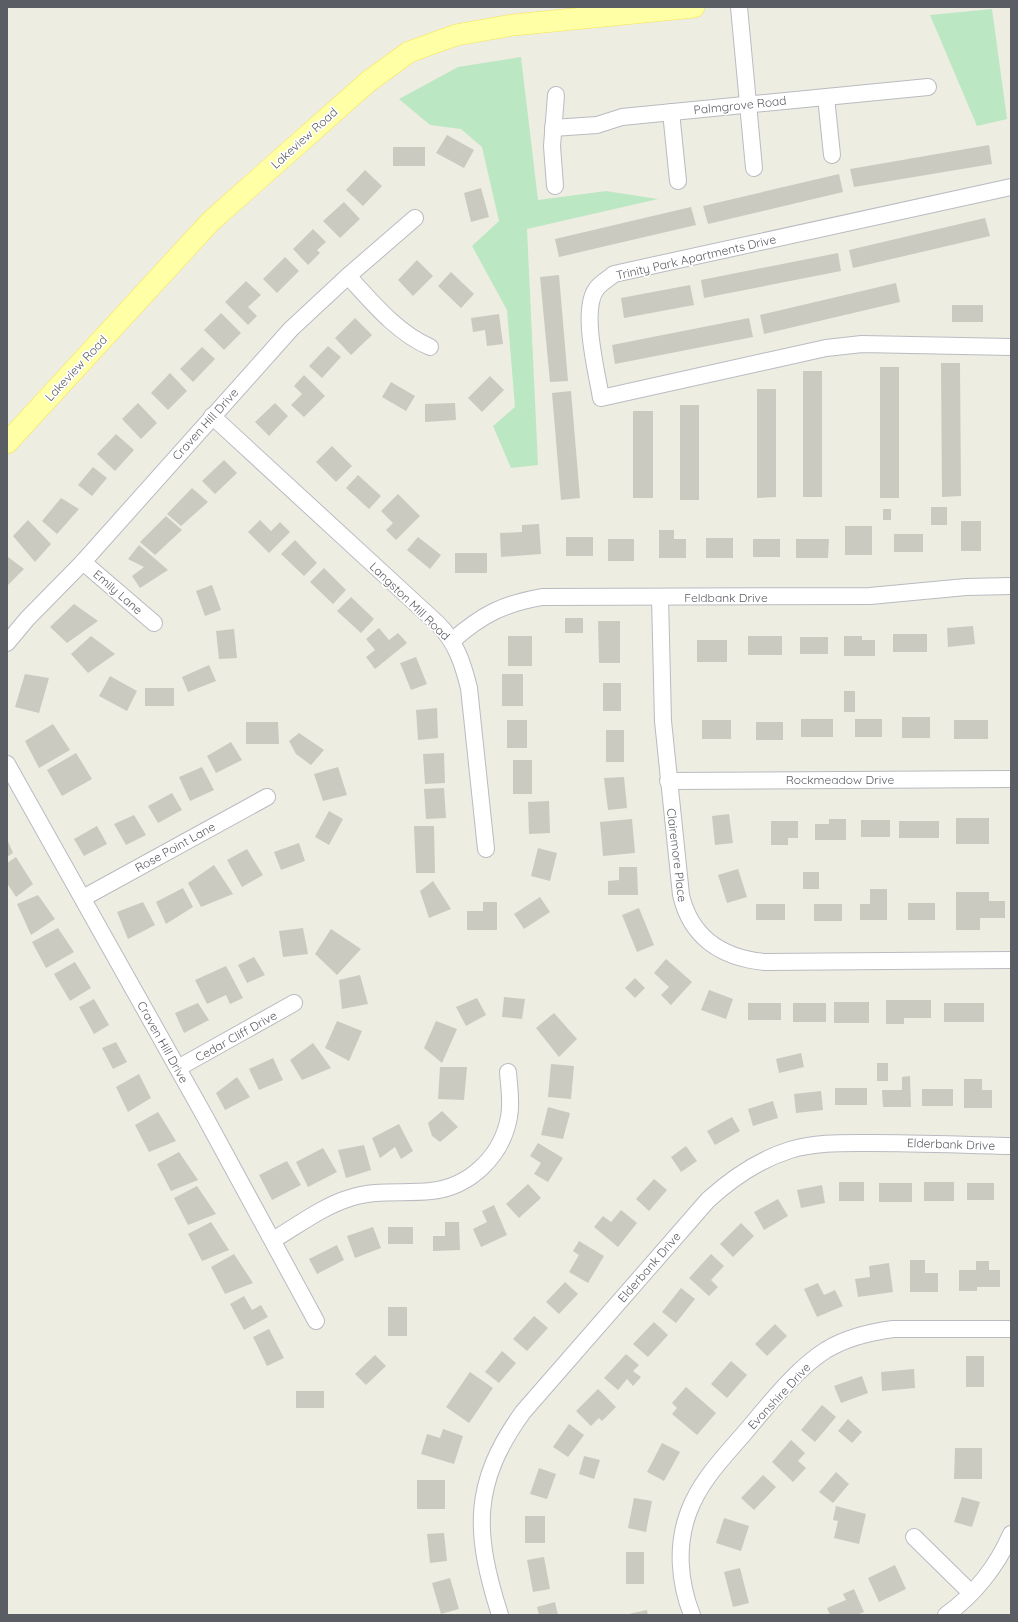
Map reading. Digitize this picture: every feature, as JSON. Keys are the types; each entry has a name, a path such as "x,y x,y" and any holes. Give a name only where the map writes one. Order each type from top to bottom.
{"main road":[{"name":"Lakeview Road","path":"7,443 211,221 369,81 409,52 456,35 513,25 694,7"}],"street":[{"path":"740,7 754,168"},
{"name":"Palmgrove Road","path":"553,128 597,125 622,117 928,86"},
{"path":"555,186 552,158 556,95"},
{"path":"826,97 832,155"},
{"path":"671,112 678,181"},
{"name":"Trinity Park Apartments Drive","path":"1011,187 614,274 596,289 591,302 588,320 601,398 826,348 862,344 1011,347"},
{"name":"Craven Hill Drive","path":"7,643 27,619 83,562 291,329 348,276 415,218"},
{"path":"348,276 384,314 419,343 430,347"},
{"name":"Langston Mill Road","path":"212,416 438,624 453,640 465,671 469,688 486,849"},
{"name":"Emily Lane","path":"83,562 154,623"},
{"name":"Feldbank Drive","path":"453,640 466,629 492,612 515,602 542,597 870,596 966,587 1011,586"},
{"name":"Clairemore Place","path":"660,597 660,683 668,781 681,895 683,906 691,922 703,937 726,953 746,960 765,962 1011,960"},
{"name":"Craven Hill Drive","path":"7,764 178,1068 273,1240 316,1322"},
{"name":"Rockmeadow Drive","path":"668,781 1011,779"},
{"name":"Rose Point Lane","path":"83,898 268,796"},
{"name":"Cedar Cliff Drive","path":"178,1068 294,1003"},
{"path":"273,1240 331,1206 350,1198 371,1193 431,1191 462,1182 474,1175 490,1159 505,1132 510,1102 508,1072"},
{"name":"Elderbank Drive","path":"500,1615 486,1562 481,1530 487,1480 498,1449 505,1436 523,1412 708,1200 729,1181 752,1166 790,1150 809,1146 828,1144 907,1143 1011,1146"},
{"name":"Evanshire Drive","path":"692,1615 685,1596 681,1577 680,1552 689,1510 708,1477 798,1372 828,1349 841,1342 878,1331 893,1329 1011,1329"},
{"path":"946,1615 971,1594 1004,1550 1011,1534"},
{"path":"914,1537 971,1594"}],"green space":[{"path":"992,9 1007,119 977,126 930,15"},
{"path":"521,57 538,200 606,191 658,199 527,229 538,465 511,468 493,426 515,407 507,310 472,246 499,221 482,147 461,129 430,125 399,99 458,67"}],"building":[{"path":"447,135 474,150 464,168 436,153"},
{"path":"989,145 992,164 854,187 850,169"},
{"path":"393,147 425,147 425,166 393,166"},
{"path":"365,170 382,186 363,206 346,190"},
{"path":"839,174 843,192 708,224 703,206"},
{"path":"481,188 489,217 471,222 464,193"},
{"path":"344,202 360,219 340,238 323,221"},
{"path":"691,207 696,225 559,257 555,239"},
{"path":"985,218 990,236 853,268 849,250"},
{"path":"313,229 326,242 317,250 320,253 308,265 293,249"},
{"path":"838,253 841,271 704,298 701,280"},
{"path":"285,257 299,271 277,293 263,279"},
{"path":"417,260 433,276 413,296 398,280"},
{"path":"451,272 474,294 461,308 438,286"},
{"path":"559,275 568,381 550,382 540,277"},
{"path":"246,281 261,295 248,307 257,316 248,325 225,302"},
{"path":"896,283 900,302 764,334 760,315"},
{"path":"690,285 694,305 624,318 621,298"},
{"path":"952,305 983,305 983,322 952,322"},
{"path":"221,313 241,333 224,350 204,330"},
{"path":"499,314 503,344 487,346 485,330 473,332 471,318"},
{"path":"355,318 372,335 351,355 335,338"},
{"path":"749,318 753,337 615,364 612,345"},
{"path":"328,346 341,357 322,378 309,366"},
{"path":"202,347 215,359 193,382 180,369"},
{"path":"941,363 960,363 961,496 942,497"},
{"path":"880,367 899,367 899,498 880,498"},
{"path":"803,371 822,371 822,497 803,497"},
{"path":"170,373 187,391 168,410 151,393"},
{"path":"304,375 325,396 304,417 291,405 302,394 294,386"},
{"path":"490,376 504,390 482,412 468,398"},
{"path":"391,382 415,396 406,411 382,397"},
{"path":"757,389 776,389 776,497 757,498"},
{"path":"571,391 580,498 561,500 552,393"},
{"path":"138,403 157,423 141,439 122,419"},
{"path":"275,403 288,416 269,436 255,422"},
{"path":"455,403 456,420 425,422 425,404"},
{"path":"680,405 699,405 699,500 680,500"},
{"path":"633,411 653,411 653,498 633,498"},
{"path":"116,434 134,450 115,471 97,454"},
{"path":"332,446 352,466 336,482 316,462"},
{"path":"224,460 237,473 215,494 202,481"},
{"path":"93,467 107,478 92,496 78,485"},
{"path":"358,475 381,496 369,509 346,488"},
{"path":"192,488 208,502 181,526 167,514"},
{"path":"398,494 420,516 396,540 386,530 393,523 381,511"},
{"path":"61,498 79,509 57,534 42,521"},
{"path":"931,507 947,507 947,525 931,525"},
{"path":"883,509 891,509 891,520 883,520"},
{"path":"166,516 182,530 155,555 140,542"},
{"path":"28,520 51,544 35,562 13,536"},
{"path":"260,520 271,531 280,522 290,532 269,553 248,532"},
{"path":"961,521 981,521 981,551 961,551"},
{"path":"539,524 541,554 501,557 500,533 522,532 522,525"},
{"path":"845,526 872,526 872,555 845,555"},
{"path":"659,530 674,530 674,539 686,539 686,558 659,558"},
{"path":"894,534 923,534 923,552 894,552"},
{"path":"418,537 441,555 430,569 407,550"},
{"path":"566,537 593,537 593,556 566,556"},
{"path":"706,538 733,538 733,558 706,558"},
{"path":"608,539 634,539 634,561 608,561"},
{"path":"753,539 780,539 780,557 753,557"},
{"path":"796,539 829,539 828,558 796,558"},
{"path":"295,540 317,563 304,576 281,554"},
{"path":"139,545 168,570 140,588 132,576 144,567 128,559"},
{"path":"455,553 487,553 487,573 455,573"},
{"path":"8,557 24,569 7,586 7,558"},
{"path":"324,568 346,590 333,604 310,582"},
{"path":"212,585 221,610 205,616 196,591"},
{"path":"351,597 374,619 361,633 337,611"},
{"path":"74,604 98,621 67,643 50,627"},
{"path":"565,618 583,618 583,633 565,633"},
{"path":"598,621 620,621 620,663 599,663"},
{"path":"973,626 975,644 948,647 947,628"},
{"path":"379,628 389,640 398,633 407,643 375,669 366,657 375,650 366,639"},
{"path":"234,629 237,658 219,659 216,631"},
{"path":"893,634 927,634 927,652 893,652"},
{"path":"91,636 115,654 88,673 71,654"},
{"path":"508,636 532,636 532,666 508,666"},
{"path":"748,636 782,636 782,655 748,655"},
{"path":"844,636 862,636 862,640 875,640 875,656 844,656"},
{"path":"800,637 828,637 828,654 800,654"},
{"path":"697,640 727,640 727,662 697,662"},
{"path":"416,657 427,684 411,690 400,663"},
{"path":"209,665 216,681 188,692 182,677"},
{"path":"25,674 49,678 39,713 15,707"},
{"path":"502,674 523,674 523,706 502,706"},
{"path":"110,676 137,691 127,711 99,696"},
{"path":"603,683 621,683 621,711 603,711"},
{"path":"145,688 174,688 174,706 145,706"},
{"path":"844,691 855,691 855,712 844,712"},
{"path":"437,708 438,738 418,740 416,710"},
{"path":"902,717 930,717 930,738 902,738"},
{"path":"801,719 833,719 833,737 801,737"},
{"path":"855,719 882,719 882,737 855,737"},
{"path":"507,720 527,720 527,748 507,748"},
{"path":"702,720 731,720 731,739 702,739"},
{"path":"954,720 988,720 988,739 954,739"},
{"path":"246,722 278,722 279,744 246,744"},
{"path":"756,722 783,722 783,740 756,740"},
{"path":"53,724 70,750 39,768 25,741"},
{"path":"606,730 624,730 624,762 606,762"},
{"path":"299,733 324,750 311,765 296,754 289,741"},
{"path":"231,742 242,760 216,773 207,756"},
{"path":"76,753 92,779 62,796 47,770"},
{"path":"444,753 445,783 425,784 423,754"},
{"path":"513,760 532,760 532,794 513,794"},
{"path":"202,767 214,790 190,801 179,777"},
{"path":"338,767 347,795 323,801 314,774"},
{"path":"624,777 627,808 608,810 604,778"},
{"path":"444,788 446,818 426,819 424,789"},
{"path":"172,793 182,810 158,823 148,806"},
{"path":"549,801 550,833 529,834 528,802"},
{"path":"329,811 343,819 329,845 315,837"},
{"path":"729,814 733,843 715,845 712,816"},
{"path":"134,815 146,835 126,845 114,824"},
{"path":"956,818 989,818 989,844 956,844"},
{"path":"632,819 635,853 603,856 600,822"},
{"path":"829,819 846,819 846,840 815,840 815,824 829,824"},
{"path":"861,820 890,820 890,837 861,837"},
{"path":"771,821 798,821 798,838 788,838 788,845 771,845"},
{"path":"899,821 939,821 939,838 899,838"},
{"path":"97,826 107,844 84,856 74,839"},
{"path":"414,826 434,826 435,873 416,873"},
{"path":"7,839 13,853 7,857"},
{"path":"299,843 305,861 281,870 274,852"},
{"path":"538,848 557,853 550,881 531,876"},
{"path":"247,849 263,875 242,887 227,860"},
{"path":"16,857 33,884 16,897 7,883 7,863"},
{"path":"214,865 233,894 201,907 188,883"},
{"path":"619,867 637,867 638,895 608,895 608,881 619,880"},
{"path":"738,869 747,897 727,903 718,875"},
{"path":"803,872 819,872 819,889 803,889"},
{"path":"433,881 451,909 429,918 420,891"},
{"path":"183,888 193,907 166,924 156,902"},
{"path":"870,889 887,889 887,920 860,920 860,904 870,904"},
{"path":"956,892 989,892 989,901 1005,901 1005,918 980,918 980,930 956,930"},
{"path":"38,895 55,919 31,935 17,904"},
{"path":"540,897 550,912 524,929 514,914"},
{"path":"143,902 155,925 128,939 117,912"},
{"path":"483,902 497,902 497,930 467,930 467,911 483,911"},
{"path":"908,903 935,903 935,920 908,920"},
{"path":"756,904 785,904 785,920 756,920"},
{"path":"814,904 842,904 842,921 814,921"},
{"path":"639,908 654,945 637,952 622,915"},
{"path":"58,928 74,952 46,968 32,942"},
{"path":"303,928 308,954 283,957 279,931"},
{"path":"331,929 361,949 337,975 315,954"},
{"path":"254,957 265,975 247,983 238,965"},
{"path":"666,959 692,982 671,1005 661,995 669,987 654,973"},
{"path":"75,962 91,988 70,1001 54,974"},
{"path":"226,966 243,998 230,1004 226,995 207,1004 195,980"},
{"path":"360,975 368,1004 342,1009 339,980"},
{"path":"635,978 645,988 635,998 625,988"},
{"path":"709,990 733,999 726,1019 701,1010"},
{"path":"504,997 525,999 522,1019 502,1017"},
{"path":"477,998 486,1015 466,1026 456,1007"},
{"path":"94,999 109,1025 94,1034 79,1007"},
{"path":"886,1000 931,1000 931,1018 904,1018 904,1024 886,1024"},
{"path":"834,1002 869,1002 869,1023 834,1023"},
{"path":"198,1003 209,1020 184,1033 175,1013"},
{"path":"748,1003 781,1003 781,1020 748,1020"},
{"path":"793,1003 826,1003 826,1022 793,1022"},
{"path":"944,1003 984,1003 984,1022 944,1022"},
{"path":"554,1013 577,1039 559,1057 536,1028"},
{"path":"337,1021 362,1031 349,1061 325,1048"},
{"path":"436,1021 457,1029 442,1063 424,1048"},
{"path":"116,1042 127,1062 113,1069 102,1048"},
{"path":"313,1043 331,1068 302,1080 290,1060"},
{"path":"801,1053 804,1067 779,1073 776,1059"},
{"path":"273,1058 283,1080 259,1090 249,1069"},
{"path":"877,1063 888,1063 888,1081 877,1081"},
{"path":"551,1064 574,1066 571,1099 548,1097"},
{"path":"440,1067 467,1067 464,1100 438,1099"},
{"path":"139,1074 151,1098 128,1112 116,1087"},
{"path":"910,1076 911,1107 883,1107 882,1090 902,1090 902,1077"},
{"path":"237,1077 250,1097 225,1110 216,1093"},
{"path":"964,1079 982,1079 982,1090 992,1090 992,1108 964,1108"},
{"path":"835,1088 867,1088 867,1105 835,1105"},
{"path":"922,1089 953,1089 953,1106 922,1106"},
{"path":"821,1091 823,1110 796,1113 794,1094"},
{"path":"773,1101 778,1118 753,1126 748,1109"},
{"path":"548,1107 570,1113 563,1139 541,1135"},
{"path":"442,1111 458,1127 440,1142 432,1136 428,1123"},
{"path":"158,1112 176,1141 149,1152 135,1125"},
{"path":"732,1117 740,1131 715,1145 707,1131"},
{"path":"399,1124 413,1151 401,1159 395,1147 380,1158 372,1138"},
{"path":"538,1143 563,1158 548,1182 534,1174 541,1163 530,1156"},
{"path":"364,1145 371,1170 346,1178 338,1150"},
{"path":"686,1146 697,1161 681,1172 671,1157"},
{"path":"323,1148 337,1172 308,1187 296,1162"},
{"path":"179,1152 198,1180 171,1191 157,1164"},
{"path":"287,1161 301,1185 272,1200 259,1175"},
{"path":"654,1179 667,1190 649,1211 636,1199"},
{"path":"839,1182 864,1182 864,1201 839,1201"},
{"path":"924,1182 954,1182 954,1201 924,1201"},
{"path":"879,1183 912,1183 912,1202 879,1202"},
{"path":"967,1183 994,1183 994,1200 967,1200"},
{"path":"528,1184 541,1198 519,1218 506,1204"},
{"path":"822,1185 825,1203 801,1208 797,1190"},
{"path":"197,1186 216,1214 188,1225 174,1198"},
{"path":"778,1199 788,1216 764,1230 754,1212"},
{"path":"494,1205 507,1235 481,1247 473,1229 487,1222 482,1211"},
{"path":"621,1210 637,1223 618,1247 594,1227 603,1216 611,1222"},
{"path":"211,1222 229,1250 202,1261 188,1234"},
{"path":"445,1222 459,1222 460,1250 433,1251 433,1236 445,1236"},
{"path":"741,1223 754,1236 733,1257 720,1244"},
{"path":"373,1227 381,1248 355,1258 347,1236"},
{"path":"388,1227 413,1227 413,1244 388,1244"},
{"path":"579,1241 604,1256 588,1283 569,1272 579,1255 573,1251"},
{"path":"337,1245 344,1260 317,1274 309,1259"},
{"path":"234,1254 253,1283 225,1294 211,1267"},
{"path":"711,1254 724,1266 711,1280 718,1287 709,1296 689,1278"},
{"path":"910,1260 925,1260 925,1273 938,1273 938,1292 910,1292"},
{"path":"976,1261 989,1261 989,1270 1000,1270 1000,1287 977,1287 977,1291 959,1291 959,1270 976,1270"},
{"path":"889,1263 893,1292 858,1297 855,1279 870,1277 869,1266"},
{"path":"565,1282 578,1294 559,1314 546,1302"},
{"path":"818,1283 824,1295 835,1290 843,1306 817,1317 804,1289"},
{"path":"681,1288 695,1299 676,1323 662,1312"},
{"path":"244,1296 252,1310 261,1305 268,1317 244,1330 230,1304"},
{"path":"388,1307 407,1307 407,1336 388,1336"},
{"path":"534,1316 548,1328 527,1351 513,1339"},
{"path":"654,1322 668,1335 648,1357 633,1344"},
{"path":"775,1324 787,1336 767,1356 755,1344"},
{"path":"269,1329 284,1358 267,1366 253,1337"},
{"path":"502,1351 516,1363 499,1383 485,1372"},
{"path":"626,1354 639,1365 633,1371 641,1377 633,1386 627,1379 618,1390 604,1378"},
{"path":"375,1355 386,1366 366,1385 355,1374"},
{"path":"966,1356 984,1356 984,1387 966,1387"},
{"path":"731,1361 747,1375 727,1398 711,1384"},
{"path":"914,1369 915,1388 882,1391 881,1372"},
{"path":"470,1372 493,1388 469,1423 446,1407"},
{"path":"862,1376 868,1393 841,1403 834,1386"},
{"path":"686,1387 716,1413 697,1435 672,1414 677,1408 672,1403"},
{"path":"598,1389 616,1407 602,1421 599,1418 591,1426 576,1411"},
{"path":"296,1391 324,1391 324,1408 296,1408"},
{"path":"822,1405 836,1417 815,1442 801,1430"},
{"path":"848,1419 862,1432 852,1443 838,1431"},
{"path":"569,1424 584,1435 568,1457 553,1447"},
{"path":"443,1429 463,1436 454,1464 421,1454 427,1434 440,1438"},
{"path":"791,1440 805,1453 798,1461 806,1468 793,1482 772,1462"},
{"path":"662,1443 680,1452 664,1481 647,1472"},
{"path":"955,1448 982,1448 982,1479 954,1479"},
{"path":"584,1456 600,1460 594,1479 579,1474"},
{"path":"539,1468 556,1474 547,1499 530,1494"},
{"path":"836,1472 849,1484 833,1503 819,1492"},
{"path":"763,1475 776,1487 754,1510 741,1498"},
{"path":"417,1480 445,1480 445,1509 417,1509"},
{"path":"962,1497 980,1502 972,1527 954,1522"},
{"path":"634,1498 652,1501 646,1532 628,1528"},
{"path":"836,1506 866,1514 859,1544 834,1538 838,1521 833,1520"},
{"path":"525,1516 545,1516 545,1543 525,1543"},
{"path":"724,1518 749,1526 741,1551 716,1543"},
{"path":"444,1533 447,1561 430,1563 427,1534"},
{"path":"626,1552 644,1552 644,1584 626,1584"},
{"path":"544,1557 550,1589 533,1592 527,1560"},
{"path":"895,1565 906,1589 879,1602 868,1578"},
{"path":"740,1568 749,1603 733,1607 724,1572"},
{"path":"450,1578 459,1609 441,1614 432,1583"},
{"path":"854,1589 864,1612 857,1615 830,1615 827,1608 846,1600 843,1594"},
{"path":"555,1602 558,1615 539,1615 537,1607"},
{"path":"647,1610 648,1615 629,1615 629,1614"}]}
